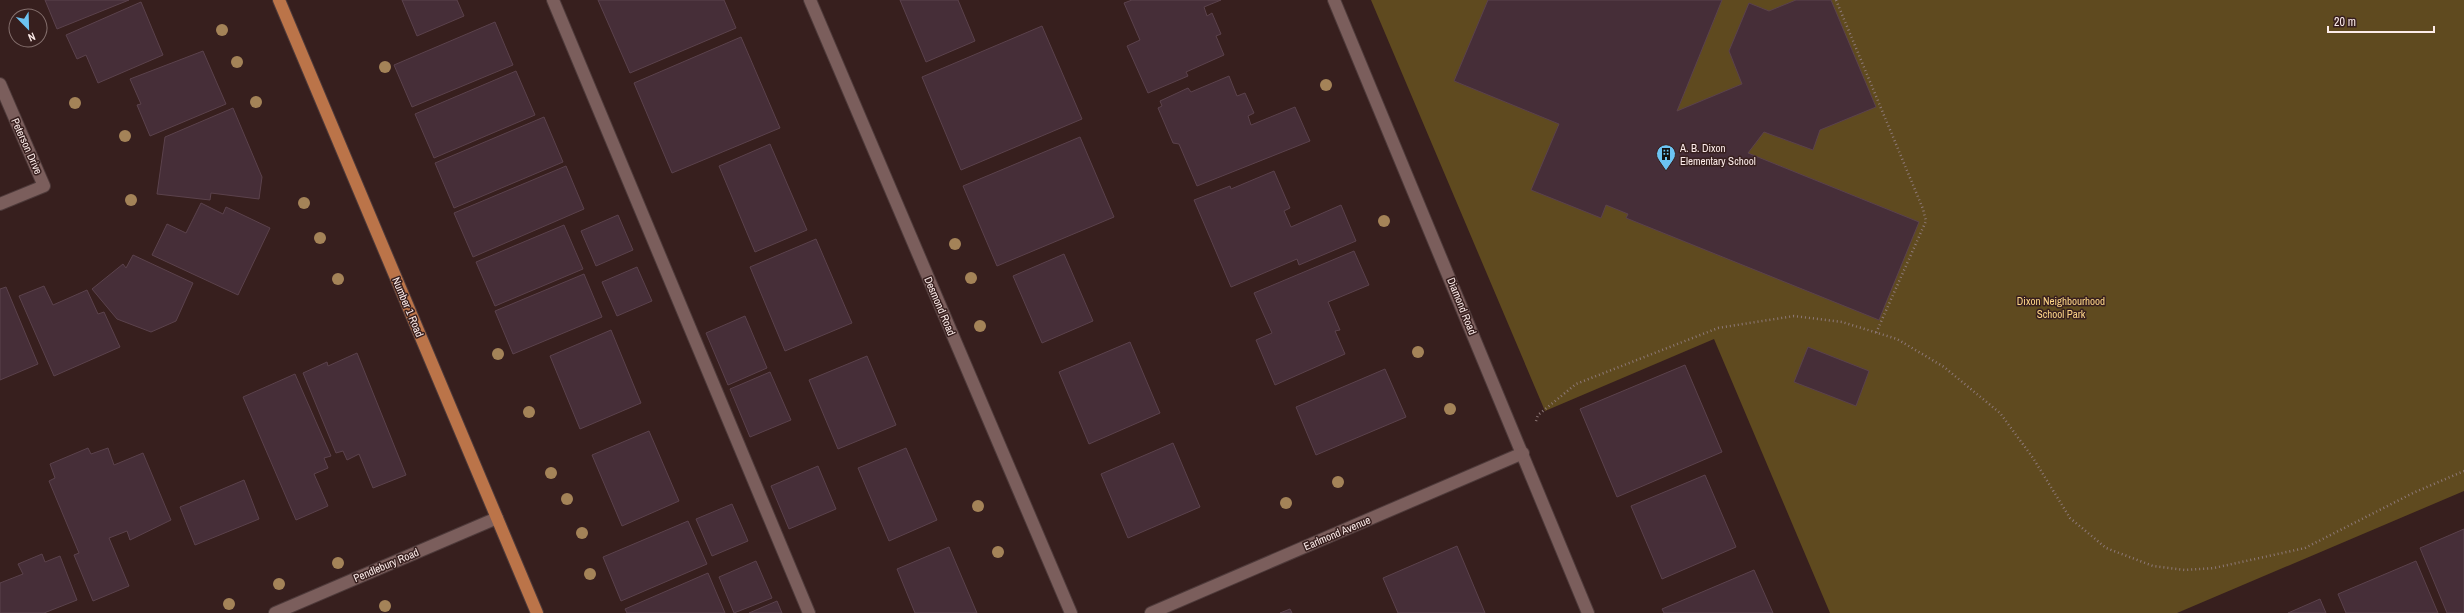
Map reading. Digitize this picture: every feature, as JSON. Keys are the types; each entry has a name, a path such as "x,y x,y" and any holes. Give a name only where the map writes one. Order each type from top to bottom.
{"main road":[{"name":"Number 1 Road","path":"279,0 537,613"}],"street":[{"path":"553,0 809,613"},
{"name":"Desmond Road","path":"810,0 1071,613"},
{"name":"Diamond Road","path":"1334,0 1588,613"},
{"name":"Peterson Drive","path":"0,84 44,186 0,204"},
{"name":"Earlmond Avenue","path":"1151,613 1523,453"},
{"name":"Pendlebury Road","path":"275,613 497,518"}],"path":[{"path":"1836,0 1923,209 1926,221 1876,333"},
{"path":"1523,453 1538,415 1576,384 1718,328 1794,316 1842,322 1897,339 1944,367 2000,413 2032,458 2070,518 2106,548 2153,566 2185,570 2214,568 2305,548 2413,493 2464,471"}],"green space":[{"name":"Dixon Neighbourhood School Park","path":"1371,0 2464,0 2464,491 2177,613 1830,613 1714,339 1545,411"}],"building":[{"path":"45,0 129,0 57,29"},
{"path":"402,0 457,0 464,16 417,36"},
{"path":"598,0 724,0 736,28 630,73"},
{"path":"900,0 958,0 975,41 926,62"},
{"path":"1132,0 1221,0 1204,7 1207,16 1212,13 1221,34 1216,36 1224,55 1186,72 1188,76 1148,93 1127,46 1140,40 1124,3"},
{"name":"A. B. Dixon Elementary School","path":"1488,0 1722,0 1677,111 1742,84 1729,51 1749,3 1769,11 1796,0 1831,0 1876,107 1820,130 1813,150 1764,132 1748,153 1919,222 1879,320 1626,218 1628,214 1606,205 1601,218 1531,190 1559,124 1454,81"},
{"path":"141,2 163,55 98,83 86,55 77,59 66,35"},
{"path":"495,22 513,65 412,107 394,65"},
{"path":"1042,26 1082,119 961,170 922,77"},
{"path":"741,37 780,128 672,173 634,83"},
{"path":"203,51 226,104 150,136 137,105 141,104 130,79"},
{"path":"516,71 535,115 434,158 415,114"},
{"path":"1229,76 1237,96 1245,93 1254,113 1248,116 1251,125 1295,107 1310,141 1197,186 1179,144 1173,143 1158,108 1162,106 1160,101 1188,88 1191,92"},
{"path":"233,108 262,177 259,199 211,193 210,200 157,194 165,137"},
{"path":"544,117 563,162 454,208 435,163"},
{"path":"1080,137 1114,217 997,266 963,186"},
{"path":"770,144 807,230 755,252 719,166"},
{"path":"566,166 584,209 473,257 454,213"},
{"path":"1274,171 1290,208 1284,211 1291,227 1341,205 1356,241 1299,265 1297,259 1231,287 1194,200 1230,186 1231,189"},
{"path":"201,203 223,214 226,207 270,228 238,295 152,255 167,224 186,233"},
{"path":"618,215 633,250 596,266 581,231"},
{"path":"564,225 583,269 495,306 476,262"},
{"path":"816,239 852,323 785,351 750,267"},
{"path":"1354,251 1369,285 1328,302 1340,330 1335,331 1345,354 1275,385 1256,340 1272,333 1254,293"},
{"path":"1064,254 1093,321 1042,343 1013,276"},
{"path":"133,255 193,283 176,321 151,332 117,319 92,289 123,264 126,268"},
{"path":"637,267 652,301 617,316 602,282"},
{"path":"584,274 602,317 513,354 495,311"},
{"path":"44,286 53,305 87,290 98,314 104,312 120,347 54,376 19,296"},
{"path":"6,287 38,364 0,380 0,289"},
{"path":"745,316 767,368 728,385 706,333"},
{"path":"611,330 641,403 580,429 550,356"},
{"path":"1130,342 1160,413 1089,444 1059,372"},
{"path":"1808,347 1869,371 1856,406 1794,382"},
{"path":"357,353 406,475 373,488 359,454 347,460 343,451 336,453 303,373 327,362 328,366"},
{"path":"867,356 896,425 838,449 809,380"},
{"path":"1685,365 1722,452 1617,497 1580,409"},
{"path":"1385,369 1406,417 1316,455 1296,407"},
{"path":"770,372 791,420 750,437 730,389"},
{"path":"295,374 331,456 324,458 328,468 314,474 328,506 296,520 243,397"},
{"path":"649,431 679,501 622,526 592,455"},
{"path":"1173,443 1200,507 1128,538 1101,474"},
{"path":"88,448 91,454 108,448 114,465 143,453 171,520 130,540 127,531 109,538 129,586 93,601 74,555 79,553 49,481 55,478 50,464"},
{"path":"906,448 937,520 889,541 858,468"},
{"path":"818,466 836,509 789,529 771,486"},
{"path":"1705,475 1736,547 1662,579 1631,506"},
{"path":"244,480 259,519 195,545 180,507"},
{"path":"732,504 748,541 712,556 696,519"},
{"path":"688,521 707,564 621,601 603,557"},
{"path":"2464,529 2464,613 2447,613 2420,548"},
{"path":"1457,546 1485,613 1398,613 1383,578"},
{"path":"949,547 977,613 915,613 897,569"},
{"path":"42,554 45,562 60,556 77,600 44,613 0,613 0,583 23,574 18,564"},
{"path":"756,561 772,598 734,613 719,577"},
{"path":"2416,561 2438,613 2346,613 2338,594"},
{"path":"1754,570 1773,613 1664,613 1662,609"},
{"path":"708,573 725,613 627,613 625,609"},
{"path":"2320,599 2326,613 2288,613"},
{"path":"777,601 782,613 749,613"},
{"path":"1290,609 1292,613 1280,613"}],"place":[{"name":"A. B. Dixon Elementary School","path":"1666,171"}]}
